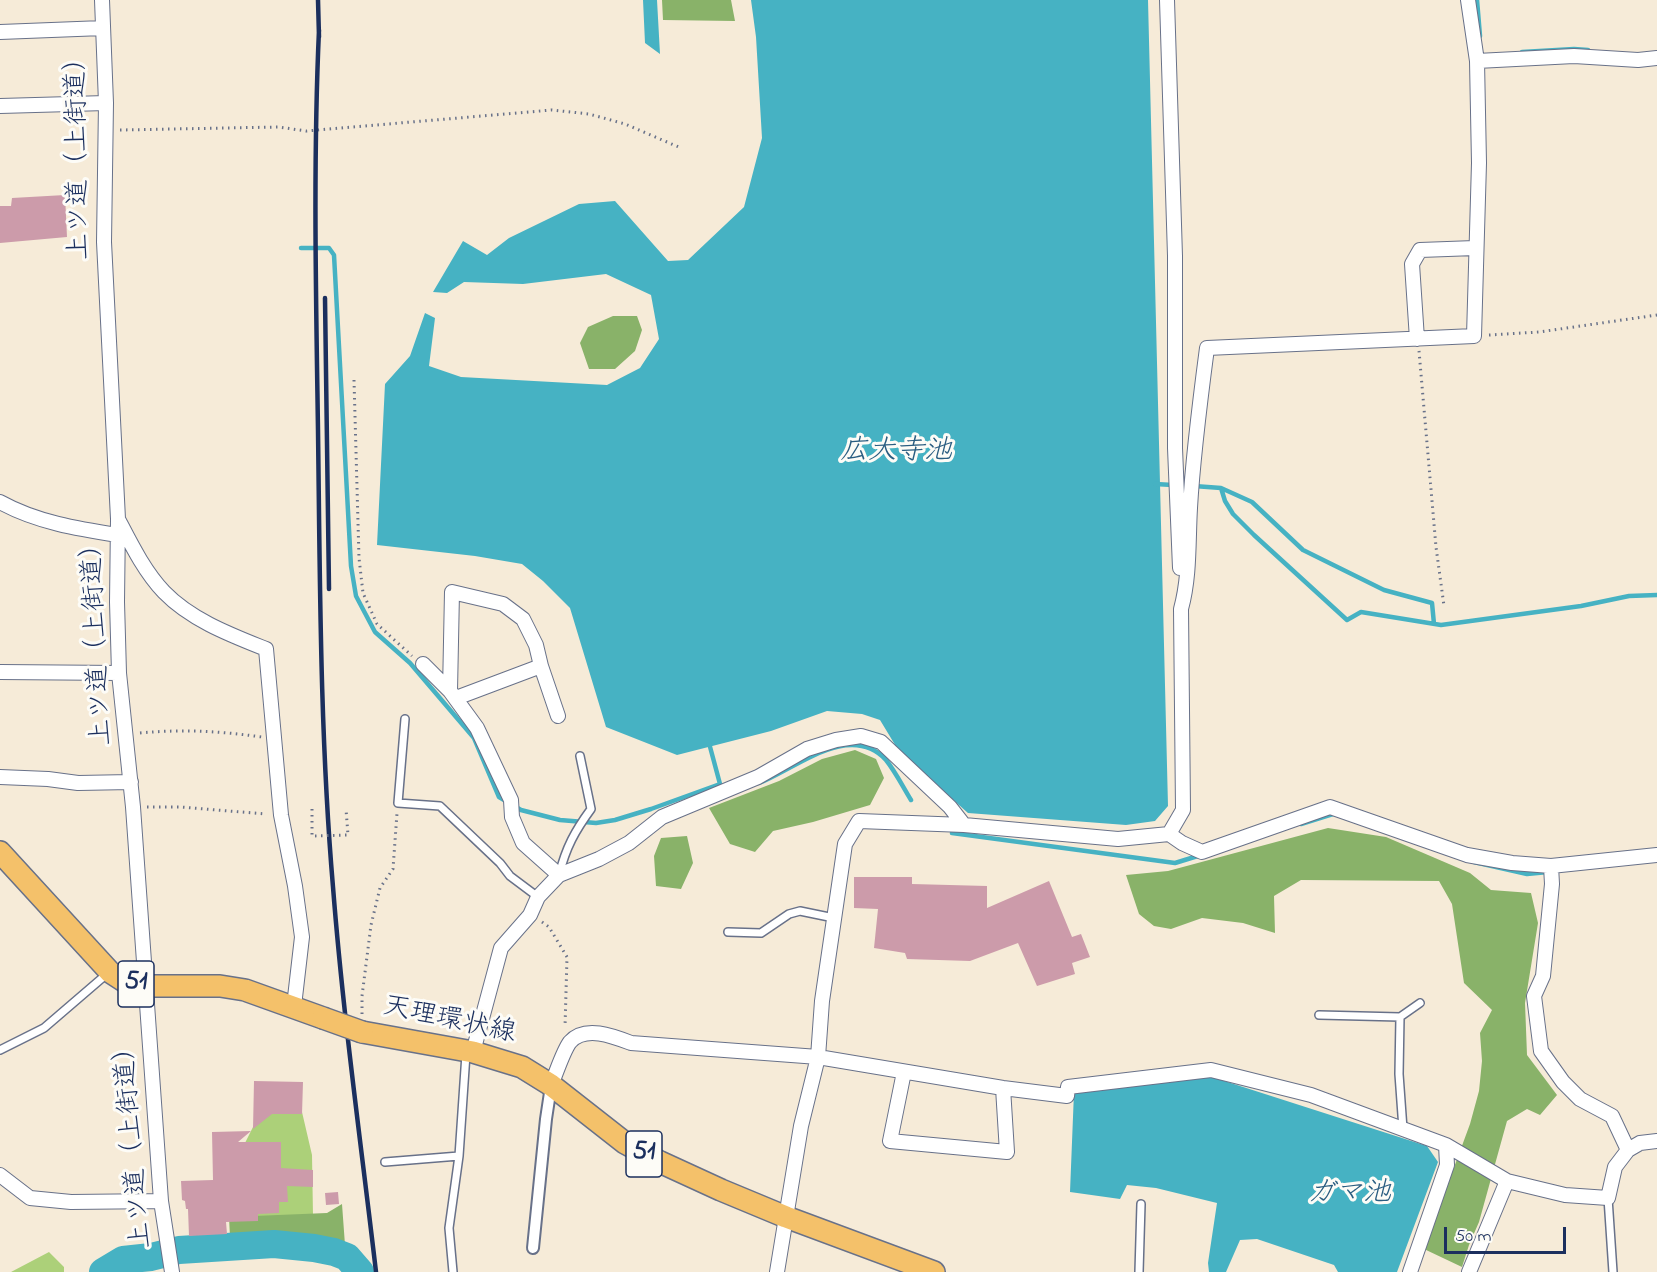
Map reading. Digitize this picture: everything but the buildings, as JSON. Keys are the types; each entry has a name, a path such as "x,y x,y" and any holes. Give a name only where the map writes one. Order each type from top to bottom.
{"main road":[{"name":"天理環状線","path":"0,852 110,972 127,982 146,986 220,986 245,990 362,1032 470,1052 522,1067 551,1085 625,1143 722,1191 934,1272"}],"street":[{"name":"上ツ道（上街道）","path":"102,0 106,103 104,242 118,519 119,673 133,807 161,1201 171,1267"},
{"path":"1167,0 1174,256 1175,448 1181,609 1183,810 1168,834"},
{"path":"1181,609 1187,586 1190,508 1207,348 1474,336 1479,163 1478,61 1468,0"},
{"path":"0,32 103,28"},
{"path":"1478,61 1574,56 1638,60 1657,58"},
{"path":"0,106 106,103"},
{"path":"1417,339 1412,264 1420,250 1475,248"},
{"path":"0,502 18,512 81,529 118,535"},
{"path":"118,519 142,564 165,593 192,615 266,649 281,815 302,937 294,1006"},
{"path":"453,695 452,592 503,604 524,620 536,645 558,716"},
{"path":"423,664 453,695 477,728 511,800 512,818 523,843 559,874"},
{"path":"453,695 541,666"},
{"path":"0,672 119,673"},
{"path":"470,1052 501,948 530,915 538,897 559,874 599,859 629,843 662,817 758,777 807,749 836,740 861,736 881,742 893,756 950,807 964,825"},
{"path":"0,777 48,778 78,783 131,782"},
{"path":"777,1272 801,1126 818,1057 822,1000 845,844 859,820 964,825 1118,839 1168,834 1202,852 1330,807 1467,855 1512,863 1551,874 1657,855"},
{"path":"1551,874 1543,976 1534,996 1541,1051 1563,1082 1580,1100 1612,1116 1628,1150"},
{"path":"533,1248 551,1085 570,1043 582,1034 610,1035 631,1043 818,1057 1003,1088 1066,1096 1068,1087 1211,1070 1311,1095 1446,1145 1508,1181 1565,1195 1608,1198 1615,1167 1628,1150 1640,1143 1657,1141"},
{"path":"904,1072 890,1141 1007,1152 1003,1088"},
{"path":"1410,1272 1447,1165 1446,1145"},
{"path":"0,1175 30,1198 71,1202 161,1201"},
{"path":"1469,1272 1508,1181"}],"lane":[{"path":"405,719 398,803 440,806 500,863 510,876 538,897"},
{"path":"559,874 565,852 575,830 591,809 580,756"},
{"path":"728,932 761,933 789,914 800,911 834,918"},
{"path":"0,1050 44,1028 110,972"},
{"path":"1319,1015 1400,1017 1420,1003"},
{"path":"1400,1017 1399,1074 1403,1129"},
{"path":"453,1272 449,1228 470,1052"},
{"path":"386,1162 459,1156"},
{"path":"1608,1198 1613,1272"},
{"path":"1140,1272 1142,1204"}],"path":[{"path":"105,130 279,127 306,131 552,110 589,114 626,124 681,147"},
{"path":"1474,336 1539,332 1657,315"},
{"path":"1417,339 1436,548 1444,606"},
{"path":"354,380 359,558 363,593 377,624 404,651 423,664"},
{"path":"126,735 179,729 226,732 262,737 274,742"},
{"path":"362,1032 362,996 372,925 380,888 393,869 398,803"},
{"path":"133,807 180,807 281,815"},
{"path":"312,809 312,836 348,835 346,809"},
{"path":"530,915 549,927 567,957 565,1031 570,1043"}],"green space":[{"path":"662,0 731,0 735,21 663,20"},
{"path":"613,316 637,316 642,330 635,351 615,369 589,369 580,343 588,327"},
{"path":"855,750 876,759 884,778 870,805 773,831 755,852 730,844 709,808 779,781 822,759"},
{"path":"1328,828 1386,837 1470,873 1491,890 1531,893 1538,923 1525,1003 1527,1055 1557,1095 1540,1115 1527,1109 1507,1121 1479,1222 1462,1267 1424,1249 1470,1124 1479,1091 1482,1061 1480,1033 1492,1010 1464,983 1452,904 1439,881 1301,880 1274,896 1275,933 1243,923 1202,918 1171,929 1154,926 1139,914 1126,875 1168,871"},
{"path":"687,836 693,863 681,889 656,886 654,856 661,838"},
{"path":"261,1111 302,1112 312,1155 313,1216 233,1219 232,1169"},
{"path":"342,1204 345,1245 310,1234 230,1237 229,1217 327,1213"},
{"path":"49,1252 64,1267 64,1272 11,1272"}],"water":[{"path":"643,0 657,0 660,54 645,43"},
{"name":"広大寺池","path":"751,0 1148,0 1168,806 1155,821 1126,825 968,813 900,753 880,720 862,714 827,711 771,731 677,755 606,727 570,608 522,564 475,556 377,545 385,384 410,356 425,313 435,318 429,366 461,377 607,385 640,368 659,339 651,295 606,274 523,284 464,282 447,293 433,292 463,241 487,255 509,238 579,204 615,201 668,261 688,260 744,207 762,138 756,37"},
{"name":"ガマ池","path":"1212,1077 1427,1146 1438,1162 1397,1272 1338,1272 1334,1265 1257,1239 1240,1240 1226,1272 1209,1272 1208,1263 1217,1203 1156,1188 1127,1185 1120,1199 1070,1192 1074,1092"}],"waterway":[{"path":"1477,0 1480,36"},
{"path":"1522,52 1588,50"},
{"path":"301,248 329,248 334,255 351,566 356,596 375,632 410,663 474,738 499,797 521,810 560,820 596,823 615,820 720,784 709,743"},
{"path":"1155,484 1173,485"},
{"path":"1194,486 1221,488 1252,502 1303,550 1384,590 1432,603 1434,624"},
{"path":"1221,488 1225,501 1233,514 1347,620 1361,612 1441,625 1581,606 1629,596 1657,595"},
{"path":"759,783 822,752 839,746 856,745 872,749 886,760 911,800"},
{"path":"1301,824 1336,813"},
{"path":"952,833 1175,863 1201,855"},
{"path":"1474,862 1527,874 1548,872"},
{"path":"103,1272 123,1260 151,1257 179,1250 274,1244 334,1252 347,1257 360,1272"}],"railway":[{"path":"318,0 319,37"},
{"path":"319,30 316,280 320,601 325,773 342,983 376,1272"},
{"path":"325,298 329,589"}]}
